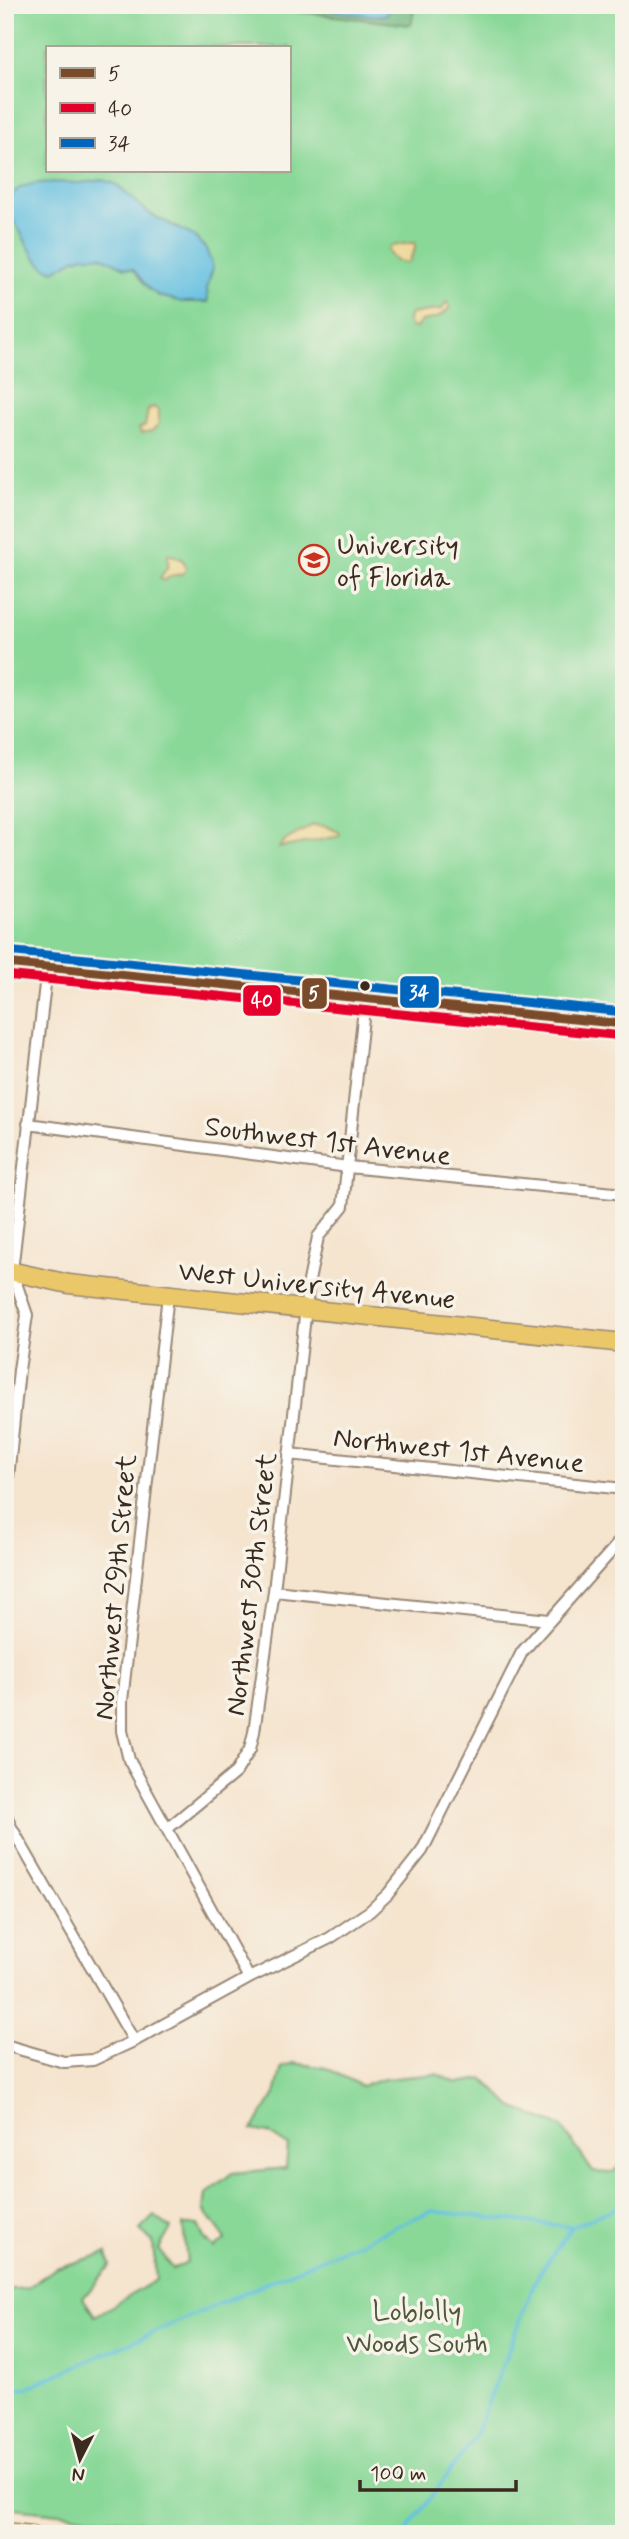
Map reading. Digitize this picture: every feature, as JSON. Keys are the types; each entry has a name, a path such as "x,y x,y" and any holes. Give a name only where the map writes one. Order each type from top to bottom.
{"main road":[{"path":"5,963 624,1024"},
{"name":"West University Avenue","path":"9,1270 69,1284 624,1343"},
{"path":"5,2531 32,2534"}],"street":[{"path":"5,1507 27,1315 9,1270 47,967"},
{"name":"Northwest 30th Street","path":"167,1829 236,1772 250,1749 274,1591 306,1308 318,1237 343,1206 365,999"},
{"name":"Southwest 1st Avenue","path":"28,1124 348,1167 624,1194"},
{"name":"Northwest 29th Street","path":"168,1295 122,1701 122,1731 129,1760 208,1899 249,1978"},
{"name":"Northwest 1st Avenue","path":"289,1454 624,1489"},
{"path":"5,2045 64,2062 93,2060 330,1938 370,1911 422,1851 522,1652 624,1533"},
{"path":"274,1591 549,1620"},
{"path":"5,1812 11,1827 134,2041"}],"green space":[{"name":"University of Florida","path":"5,5 242,5 410,25 415,5 624,5 624,1010 5,950"},
{"path":"242,5 309,5 376,16 386,15 392,5 415,5 411,25"},
{"name":"Loblolly Woods South","path":"294,2063 326,2068 362,2086 384,2079 436,2074 457,2083 484,2079 512,2107 562,2127 593,2172 611,2173 624,2164 624,2534 249,2534 5,2507 5,2290 27,2288 56,2268 107,2253 110,2266 83,2298 95,2316 156,2280 153,2242 140,2230 154,2216 171,2228 159,2249 173,2269 187,2262 183,2225 198,2225 204,2238 214,2248 226,2239 204,2209 206,2194 232,2173 286,2168 288,2146 268,2133 252,2130 275,2094 282,2067"}],"sand":[{"path":"415,243 415,249 408,263 390,255 388,249 391,246"},
{"path":"447,302 450,306 442,315 421,321 416,328 410,327 410,314 442,309"},
{"path":"153,407 159,410 159,424 152,431 141,433 139,428 145,426 148,410"},
{"path":"168,554 183,560 186,570 164,581 160,578 168,566"},
{"path":"313,825 325,826 339,832 340,836 279,848 286,840"}],"water":[{"path":"311,5 392,5 386,15 379,15"},
{"path":"103,180 115,184 150,214 194,236 206,249 213,267 207,288 208,302 182,302 159,296 149,289 133,269 101,256 75,259 54,271 43,266 10,214 9,200 14,192 45,182 79,183"}],"waterway":[{"path":"407,2534 410,2526 474,2438 537,2277 572,2227 624,2204"},
{"path":"5,2388 24,2389 431,2211 572,2227"}],"transit line":[{"name":"34","path":"6,951 624,1012"},
{"name":"5","path":"5,963 624,1024"},
{"name":"40","path":"5,975 623,1036"}],"place":[{"name":"University of Florida","path":"314,560"}]}
